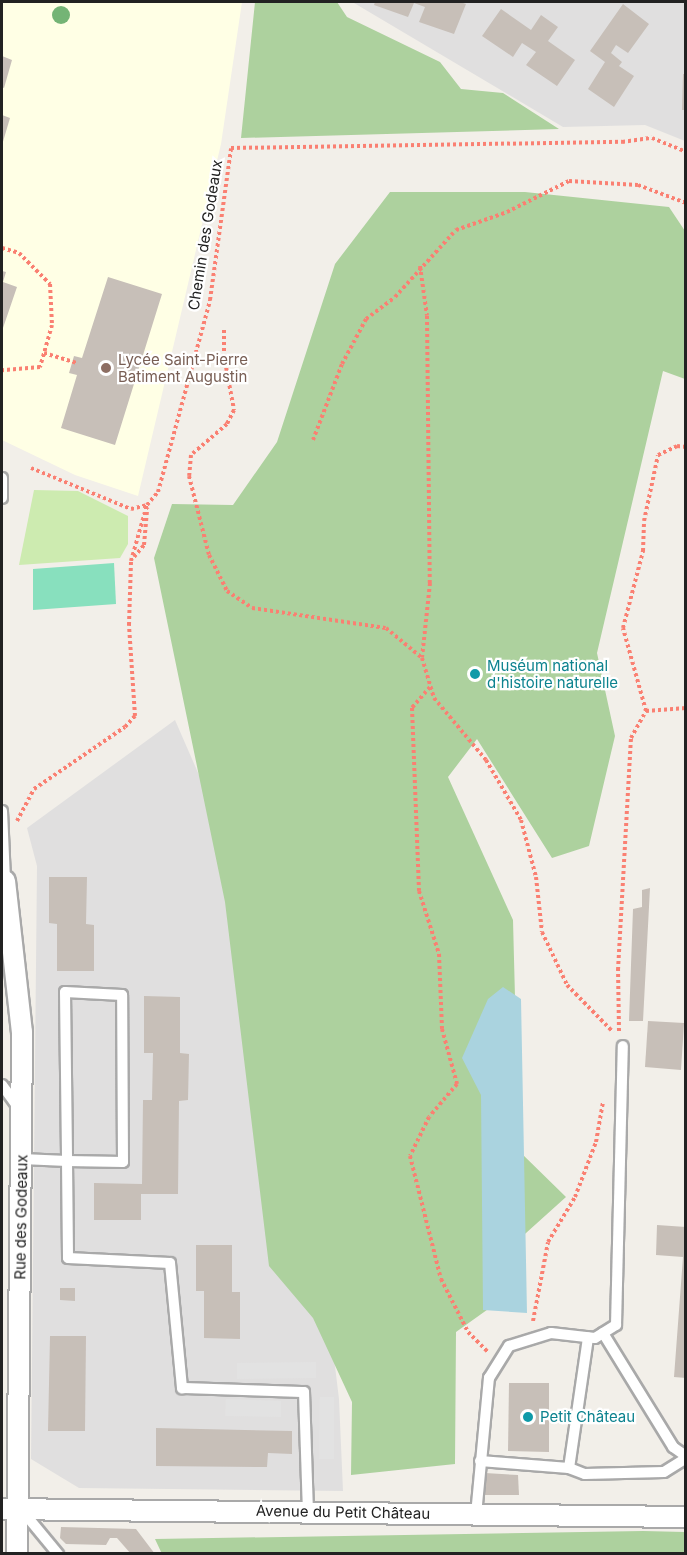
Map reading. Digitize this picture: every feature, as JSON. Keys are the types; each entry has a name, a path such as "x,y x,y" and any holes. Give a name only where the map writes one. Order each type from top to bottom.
{"street":[{"name":"Rue des Godeaux","path":"3,875 21,1021 23,1114 10,1507 16,1554"},
{"name":"Avenue du Petit Château","path":"10,1507 686,1517"}],"lane":[{"path":"2,478 2,498"},
{"name":"Rue des Godeaux","path":"2,811 3,875"},
{"path":"22,1159 67,1161 123,1162 122,994 66,992 67,1161 68,1258 170,1263 182,1388 304,1392 308,1512"},
{"path":"476,1515 489,1378 509,1346 551,1333 588,1337 603,1333 616,1324 620,1289 623,1046"},
{"path":"2,1085 23,1114"},
{"path":"480,1461 568,1468 585,1474 664,1472 686,1457 673,1447 603,1333"},
{"path":"568,1468 588,1337"},
{"path":"10,1507 58,1554"}],"path":[{"name":"Chemin des Godeaux","path":"147,505 158,492 210,300 231,148 622,142 652,138 686,152"},
{"path":"313,440 342,364 366,320 395,297 420,266 456,230 507,212 569,181 638,185 686,203"},
{"path":"2,248 19,253 50,285 52,325 40,367 2,370"},
{"path":"420,266 427,316 430,583 422,658 434,698 486,760 521,820 536,877 542,933 567,984 608,1031 619,1034"},
{"path":"224,330 234,410 227,424 191,455 189,477 209,555 226,591 252,608 386,628 422,658"},
{"path":"44,353 76,363"},
{"path":"623,1046 619,1034 618,970 631,738 646,711 623,628 643,551 644,521 658,455 677,446 686,447"},
{"path":"4,829 22,818 34,789 125,727 135,716 129,625 132,561 147,505 130,509 120,506 31,468"},
{"path":"430,687 412,708 419,891 439,954 442,1029 457,1084 429,1117 410,1155 441,1279 468,1332 498,1363"},
{"path":"646,711 686,708"},
{"path":"530,1340 548,1242 575,1197 596,1142 604,1097"}],"shaded area":[{"path":"2,2 242,2 221,144 138,496 75,475 2,440"},
{"path":"685,2 685,141 645,125 563,127 354,3"},
{"path":"175,720 243,876 327,1300 339,1399 343,1491 79,1488 31,1459 37,866 27,828"},
{"path":"316,1362 316,1378 237,1379 237,1363"},
{"path":"320,1397 334,1397 334,1459 319,1459"},
{"path":"226,1399 281,1401 281,1417 225,1416"}],"green space":[{"path":"255,2 337,2 347,17 440,62 461,89 503,93 559,129 241,138"},
{"path":"390,192 525,192 669,207 685,231 685,379 663,371 597,653 615,736 589,846 552,858 477,739 448,777 513,920 519,1151 566,1197 516,1242 512,1292 456,1332 455,1464 351,1475 352,1402 313,1318 269,1266 225,902 154,558 172,504 233,505 277,442 335,264"},
{"path":"34,490 78,491 128,516 128,544 120,558 19,565"},
{"path":"114,563 116,604 33,610 33,569"},
{"path":"685,1532 685,1553 162,1554 155,1539"}],"water":[{"path":"503,987 521,999 527,1313 483,1310 481,1095 462,1058 488,999"}],"building":[{"path":"375,2 460,2 466,4 454,34 419,22 425,7 414,3 408,17 374,5"},
{"path":"623,4 649,24 628,53 616,45 611,53 622,62 619,66 634,76 614,107 588,89 605,62 590,51"},
{"path":"501,9 531,30 541,15 558,27 548,41 575,60 557,86 526,65 536,52 522,43 513,57 482,36"},
{"path":"2,56 12,60 4,88 2,87"},
{"path":"683,74 686,74 686,110 682,110"},
{"path":"2,115 10,118 2,145"},
{"path":"2,271 6,272 3,282 17,287 3,328"},
{"path":"108,277 162,294 115,445 61,428 77,375 69,373 74,356 82,358"},
{"path":"49,877 87,877 86,924 94,925 94,971 57,971 57,924 49,923"},
{"path":"650,888 643,1021 629,1021 633,909 642,907 642,890"},
{"path":"144,996 180,997 180,1053 189,1054 188,1100 179,1101 178,1194 141,1194 141,1220 94,1220 94,1183 142,1184 143,1100 152,1100 153,1053 144,1053"},
{"path":"648,1021 684,1023 681,1070 645,1067"},
{"path":"657,1225 686,1227 686,1378 674,1377 683,1257 656,1255"},
{"path":"196,1245 232,1245 232,1292 240,1292 240,1339 204,1338 204,1291 196,1291"},
{"path":"60,1288 75,1288 75,1301 60,1300"},
{"path":"50,1336 86,1336 85,1431 48,1431"},
{"name":"Petit Château","path":"509,1383 549,1383 549,1452 508,1451"},
{"path":"156,1428 292,1431 292,1454 268,1453 267,1467 156,1466"},
{"path":"485,1473 518,1475 519,1495 485,1495"},
{"path":"61,1527 136,1529 155,1554 131,1554 117,1538 110,1538 106,1545 66,1544 60,1538"}],"place":[{"name":"Lycée Saint-Pierre Batiment Augustin","path":"106,368"},
{"name":"Muséum national d'histoire naturelle","path":"475,674"},
{"name":"Petit Château","path":"528,1417"}]}
